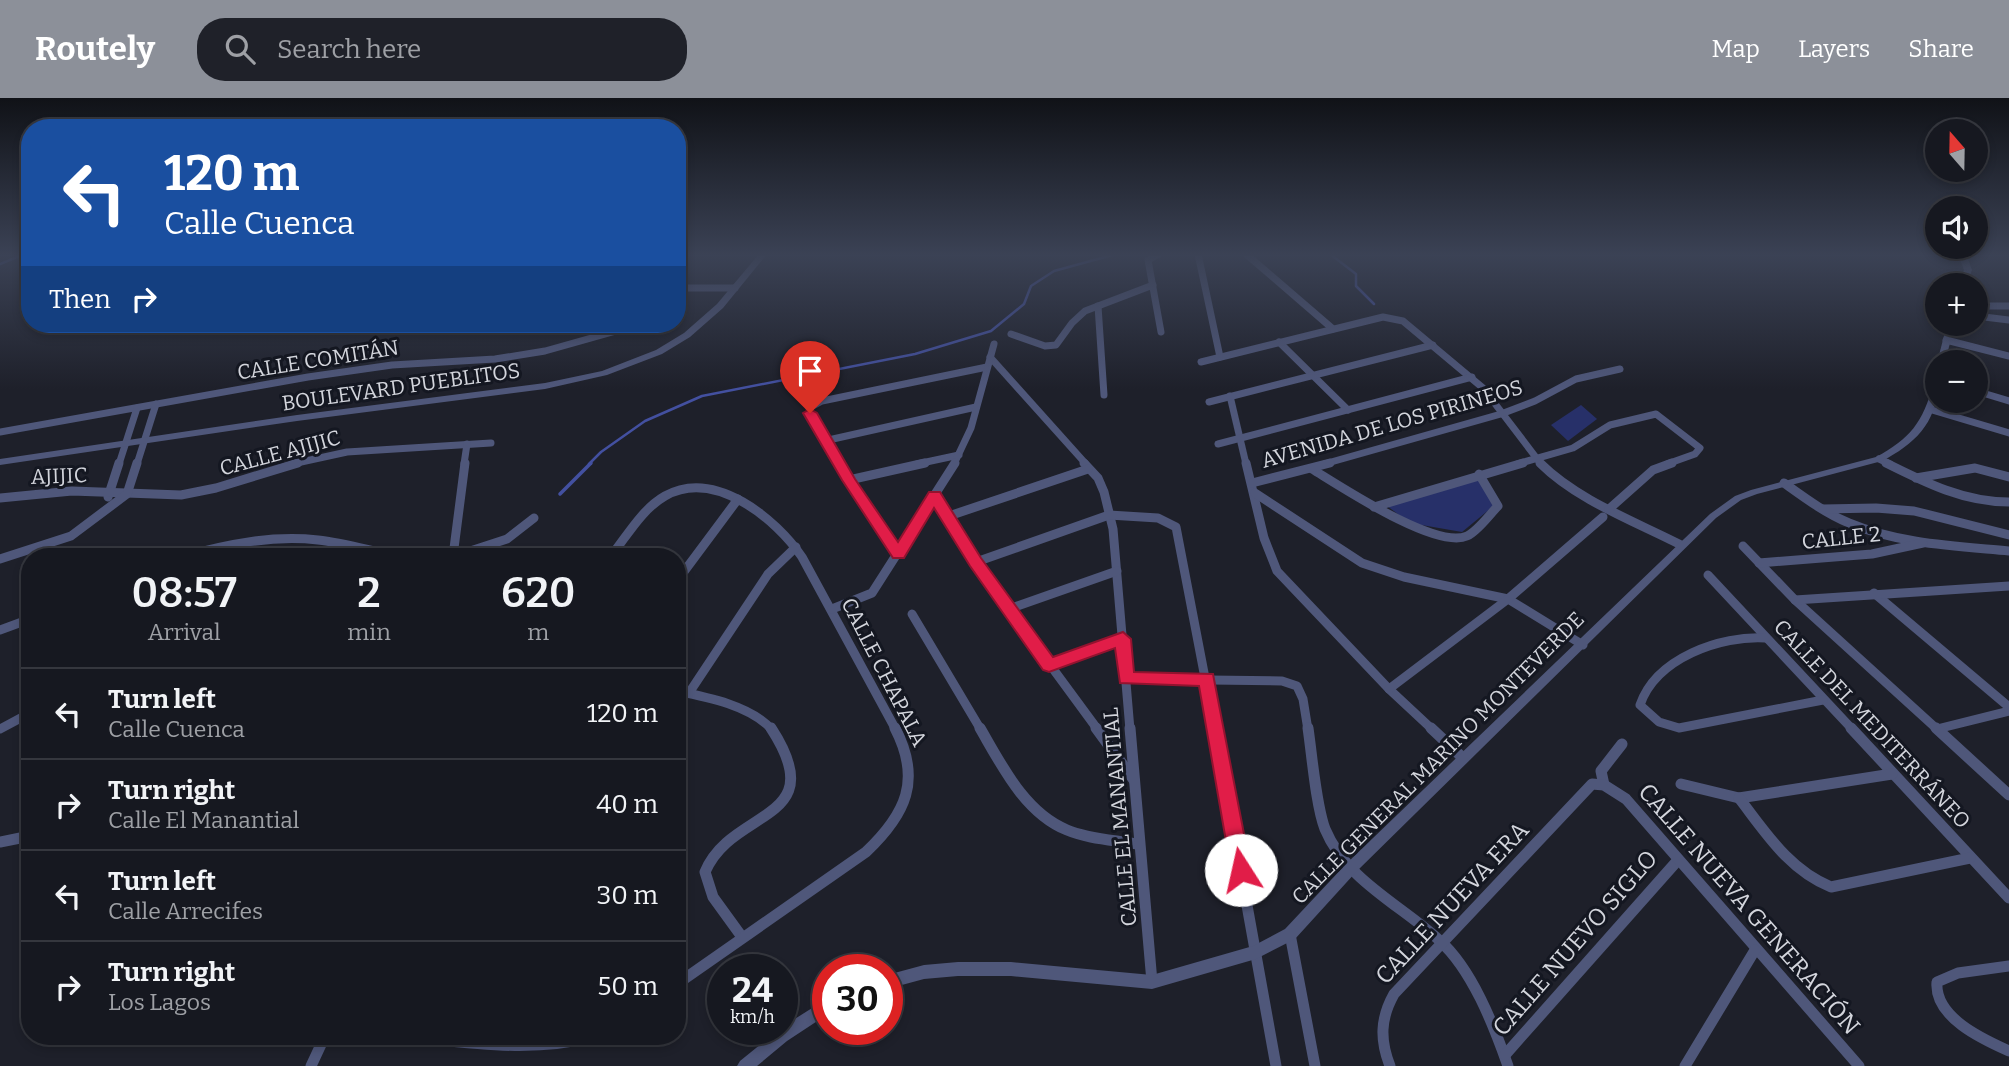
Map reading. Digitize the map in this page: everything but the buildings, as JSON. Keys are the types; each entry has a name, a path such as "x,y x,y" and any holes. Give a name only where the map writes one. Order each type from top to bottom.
{"street":[{"name":"BOULEVARD PUEBLITOS","path":"0,463 144,440 545,386 604,373 659,352 687,335 702,324 725,299"},
{"path":"1011,334 1045,346 1056,345 1072,323 1085,311 1116,299"},
{"path":"1155,299 1161,332"},
{"path":"1208,299 1220,357"},
{"path":"1299,299 1334,329"},
{"path":"1098,306 1104,395"},
{"path":"1988,306 2009,306"},
{"path":"1201,362 1383,317 1393,317 1403,321 1472,377 1536,459 1553,476 1606,513 1681,545"},
{"path":"1988,317 2009,320"},
{"name":"CALLE COMITÁN","path":"0,432 393,365 495,359 533,353 607,333"},
{"path":"1943,350 1947,336"},
{"path":"1945,341 2009,356"},
{"path":"1279,342 1348,410"},
{"path":"832,609 872,593 960,454 971,428 995,344"},
{"path":"1209,402 1433,345"},
{"path":"898,554 824,441 810,413 812,405 988,362"},
{"name":"CALLE EL MANANTIAL","path":"988,362 1102,487 1117,571 1137,844 1152,982"},
{"name":"AVENIDA DE LOS PIRINEOS","path":"1253,488 1501,414 1535,401 1576,379 1620,369"},
{"path":"1218,444 1472,377"},
{"path":"1988,395 2009,401"},
{"path":"1230,396 1264,538 1277,571 1389,689 1463,758"},
{"path":"39,548 71,536 123,494 156,404"},
{"path":"824,441 976,407"},
{"path":"106,509 137,408"},
{"name":"CALLE GENERAL MARINO MONTEVERDE","path":"903,978 924,972 958,969 1011,969 1152,982 1256,953 1290,934 1351,868 1463,758 1583,645 1681,545 1727,505 1754,492 1879,459 1908,443 1930,413"},
{"path":"1942,413 2009,433"},
{"path":"1374,507 1573,448 1611,425 1656,414 1696,443 1699,451 1653,470 1508,600 1389,689"},
{"name":"CALLE AJIJIC","path":"123,494 181,495 216,488 310,459 346,452 491,443"},
{"path":"455,548 467,444"},
{"path":"849,480 960,454"},
{"path":"1879,459 1916,478 1967,497 2008,503"},
{"path":"1916,478 1973,468 2009,477"},
{"path":"946,517 1088,469"},
{"path":"1312,469 1410,527 1455,538 1468,536 1498,506 1479,474"},
{"path":"1784,483 1821,509 1852,525 1878,533 2009,551"},
{"path":"1253,488 1349,555 1378,570 1508,600 1583,645"},
{"name":"CALLE CHAPALA","path":"618,548 654,504 668,494 686,489 701,489 737,499 772,521 796,547 832,609 906,749 910,769 907,793 897,819 866,852 686,977"},
{"name":"AJIJIC","path":"0,498 72,491 123,494"},
{"path":"934,496 976,562 1133,780"},
{"path":"686,569 737,499"},
{"path":"1821,509 1876,508 1914,511 2009,536"},
{"path":"976,562 1109,515 1158,518 1171,522 1180,534 1276,1066"},
{"path":"478,548 506,539 534,518"},
{"path":"214,548 245,540 282,538 318,540 358,548"},
{"name":"CALLE 2","path":"1759,563 1872,554 1927,541"},
{"path":"1742,545 1795,600 2009,795"},
{"path":"690,693 768,574 796,547"},
{"path":"0,559 21,553"},
{"path":"1009,609 1117,571"},
{"name":"CALLE DEL MEDITERRÁNEO","path":"1708,575 2009,898"},
{"path":"1795,600 2009,586"},
{"path":"1874,593 2009,709"},
{"path":"912,614 1004,769 1037,813 1068,831 1137,844"},
{"path":"0,631 21,623"},
{"path":"1766,638 1726,638 1697,647 1656,681 1643,695 1640,705 1659,722 1679,728 1823,700"},
{"path":"1049,665 1123,639"},
{"path":"1126,679 1282,681 1297,686 1303,699 1324,827 1332,845 1351,868 1441,941 1472,983 1506,1061"},
{"path":"686,692 754,717 769,726 786,752 794,780 790,794 774,809 718,849 705,871 706,883 742,937"},
{"path":"1937,729 2009,709"},
{"path":"0,729 21,718"},
{"name":"CALLE NUEVA GENERACIÓN","path":"1622,744 1601,771 1598,784 1626,799 1859,1066"},
{"path":"1681,784 1739,798 1892,774"},
{"name":"CALLE NUEVA ERA","path":"1390,1066 1382,1046 1381,1022 1386,1006 1441,941 1598,784"},
{"path":"1739,798 1792,862 1818,884 1831,887 1970,858"},
{"path":"0,842 21,838"},
{"name":"CALLE NUEVO SIGLO","path":"1506,1061 1678,860"},
{"path":"1290,934 1315,1066"},
{"path":"1685,1066 1755,950"},
{"path":"2009,966 1958,974 1937,982 1936,993 1952,1019 1977,1036 2009,1051"},
{"path":"745,1066 812,1016"},
{"path":"311,1066 321,1045"},
{"path":"523,1045 564,1045"}],"shaded area":[{"path":"1581,405 1597,419 1568,441 1551,425"},
{"path":"1476,477 1496,504 1462,532 1410,523 1387,506"}],"waterway":[{"path":"589,464 601,452 645,421 702,396 915,354 991,331 1024,304 1026,299"},
{"path":"1369,299 1374,304"},
{"path":"560,494 591,463"}],"route":[{"path":"810,413 824,441 898,554 934,496 976,562 1049,665 1123,639 1126,679 1206,679 1241,870"}]}
